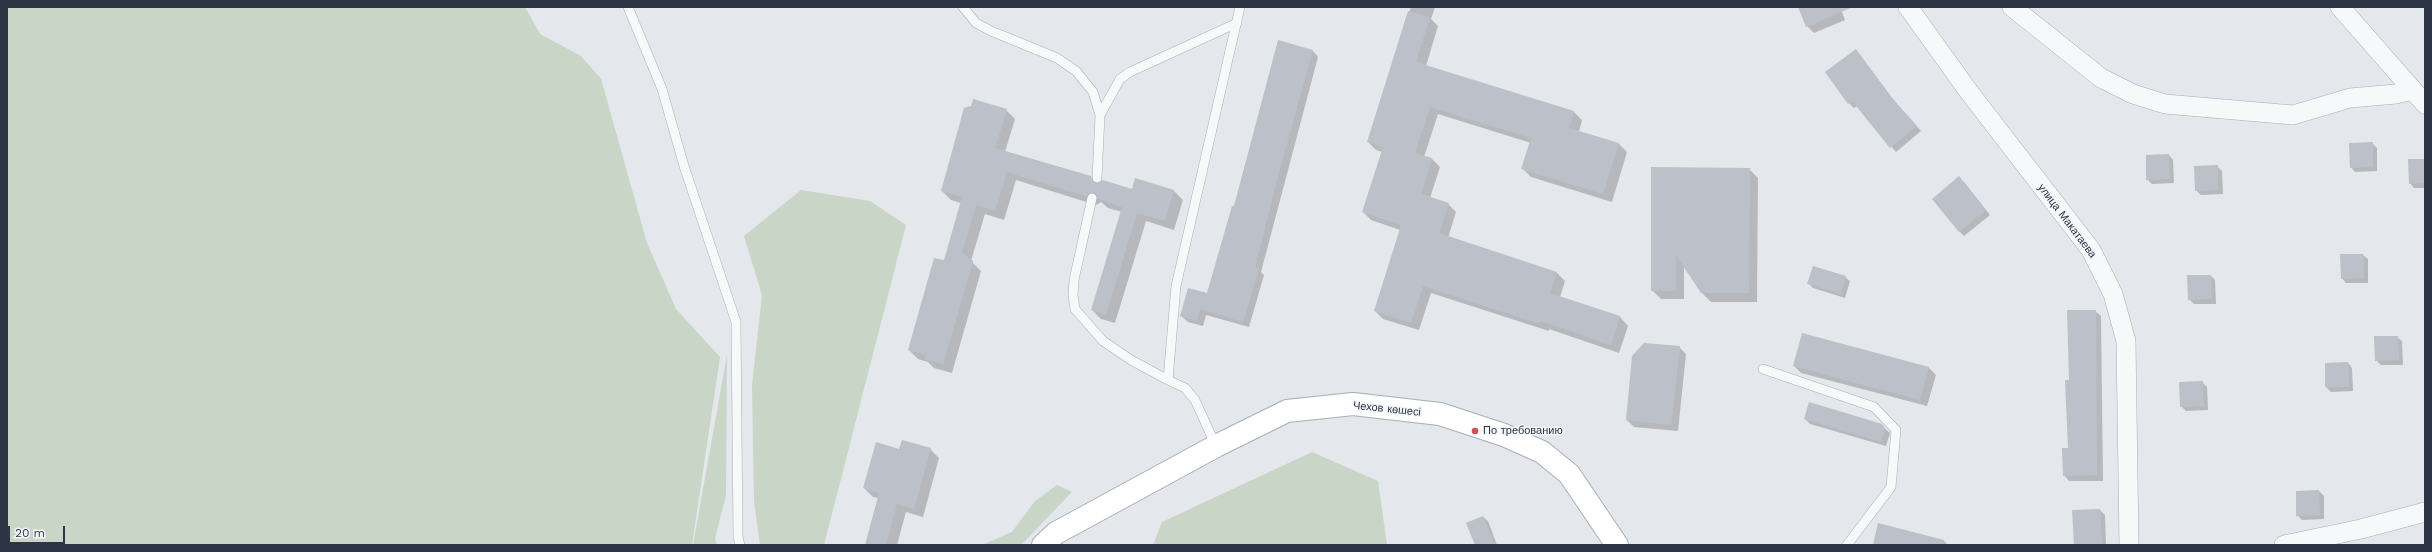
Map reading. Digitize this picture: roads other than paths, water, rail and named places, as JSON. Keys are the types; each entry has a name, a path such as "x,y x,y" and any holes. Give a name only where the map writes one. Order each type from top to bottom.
{"main road":[{"name":"Чехов көшесі","path":"1043,545 1056,533 1216,446 1287,411 1353,404 1440,414 1504,435 1542,452 1569,474 1617,545"}],"street":[{"name":"улица Макатаева","path":"1908,7 1969,92 2091,250 2113,294 2126,341 2129,545"},
{"path":"2012,7 2101,78 2133,94 2165,104 2293,115 2350,98 2396,94 2412,90"},
{"path":"2340,7 2425,104"},
{"path":"2284,545 2361,530 2425,512"}],"lane":[{"path":"628,7 662,89 684,166 736,322 738,537 740,545"},
{"path":"963,7 976,23 1057,58 1076,71 1093,92 1100,116 1097,178"},
{"path":"1168,380 1176,286 1240,7"},
{"path":"1100,116 1120,79 1130,72 1237,23"},
{"path":"1092,198 1074,280 1073,294 1076,309 1103,341 1131,360 1185,388 1195,400 1216,446"},
{"path":"1763,369 1874,408 1896,430 1891,487 1847,545"}],"place":[{"name":"По требованию","path":"1475,431"}]}
